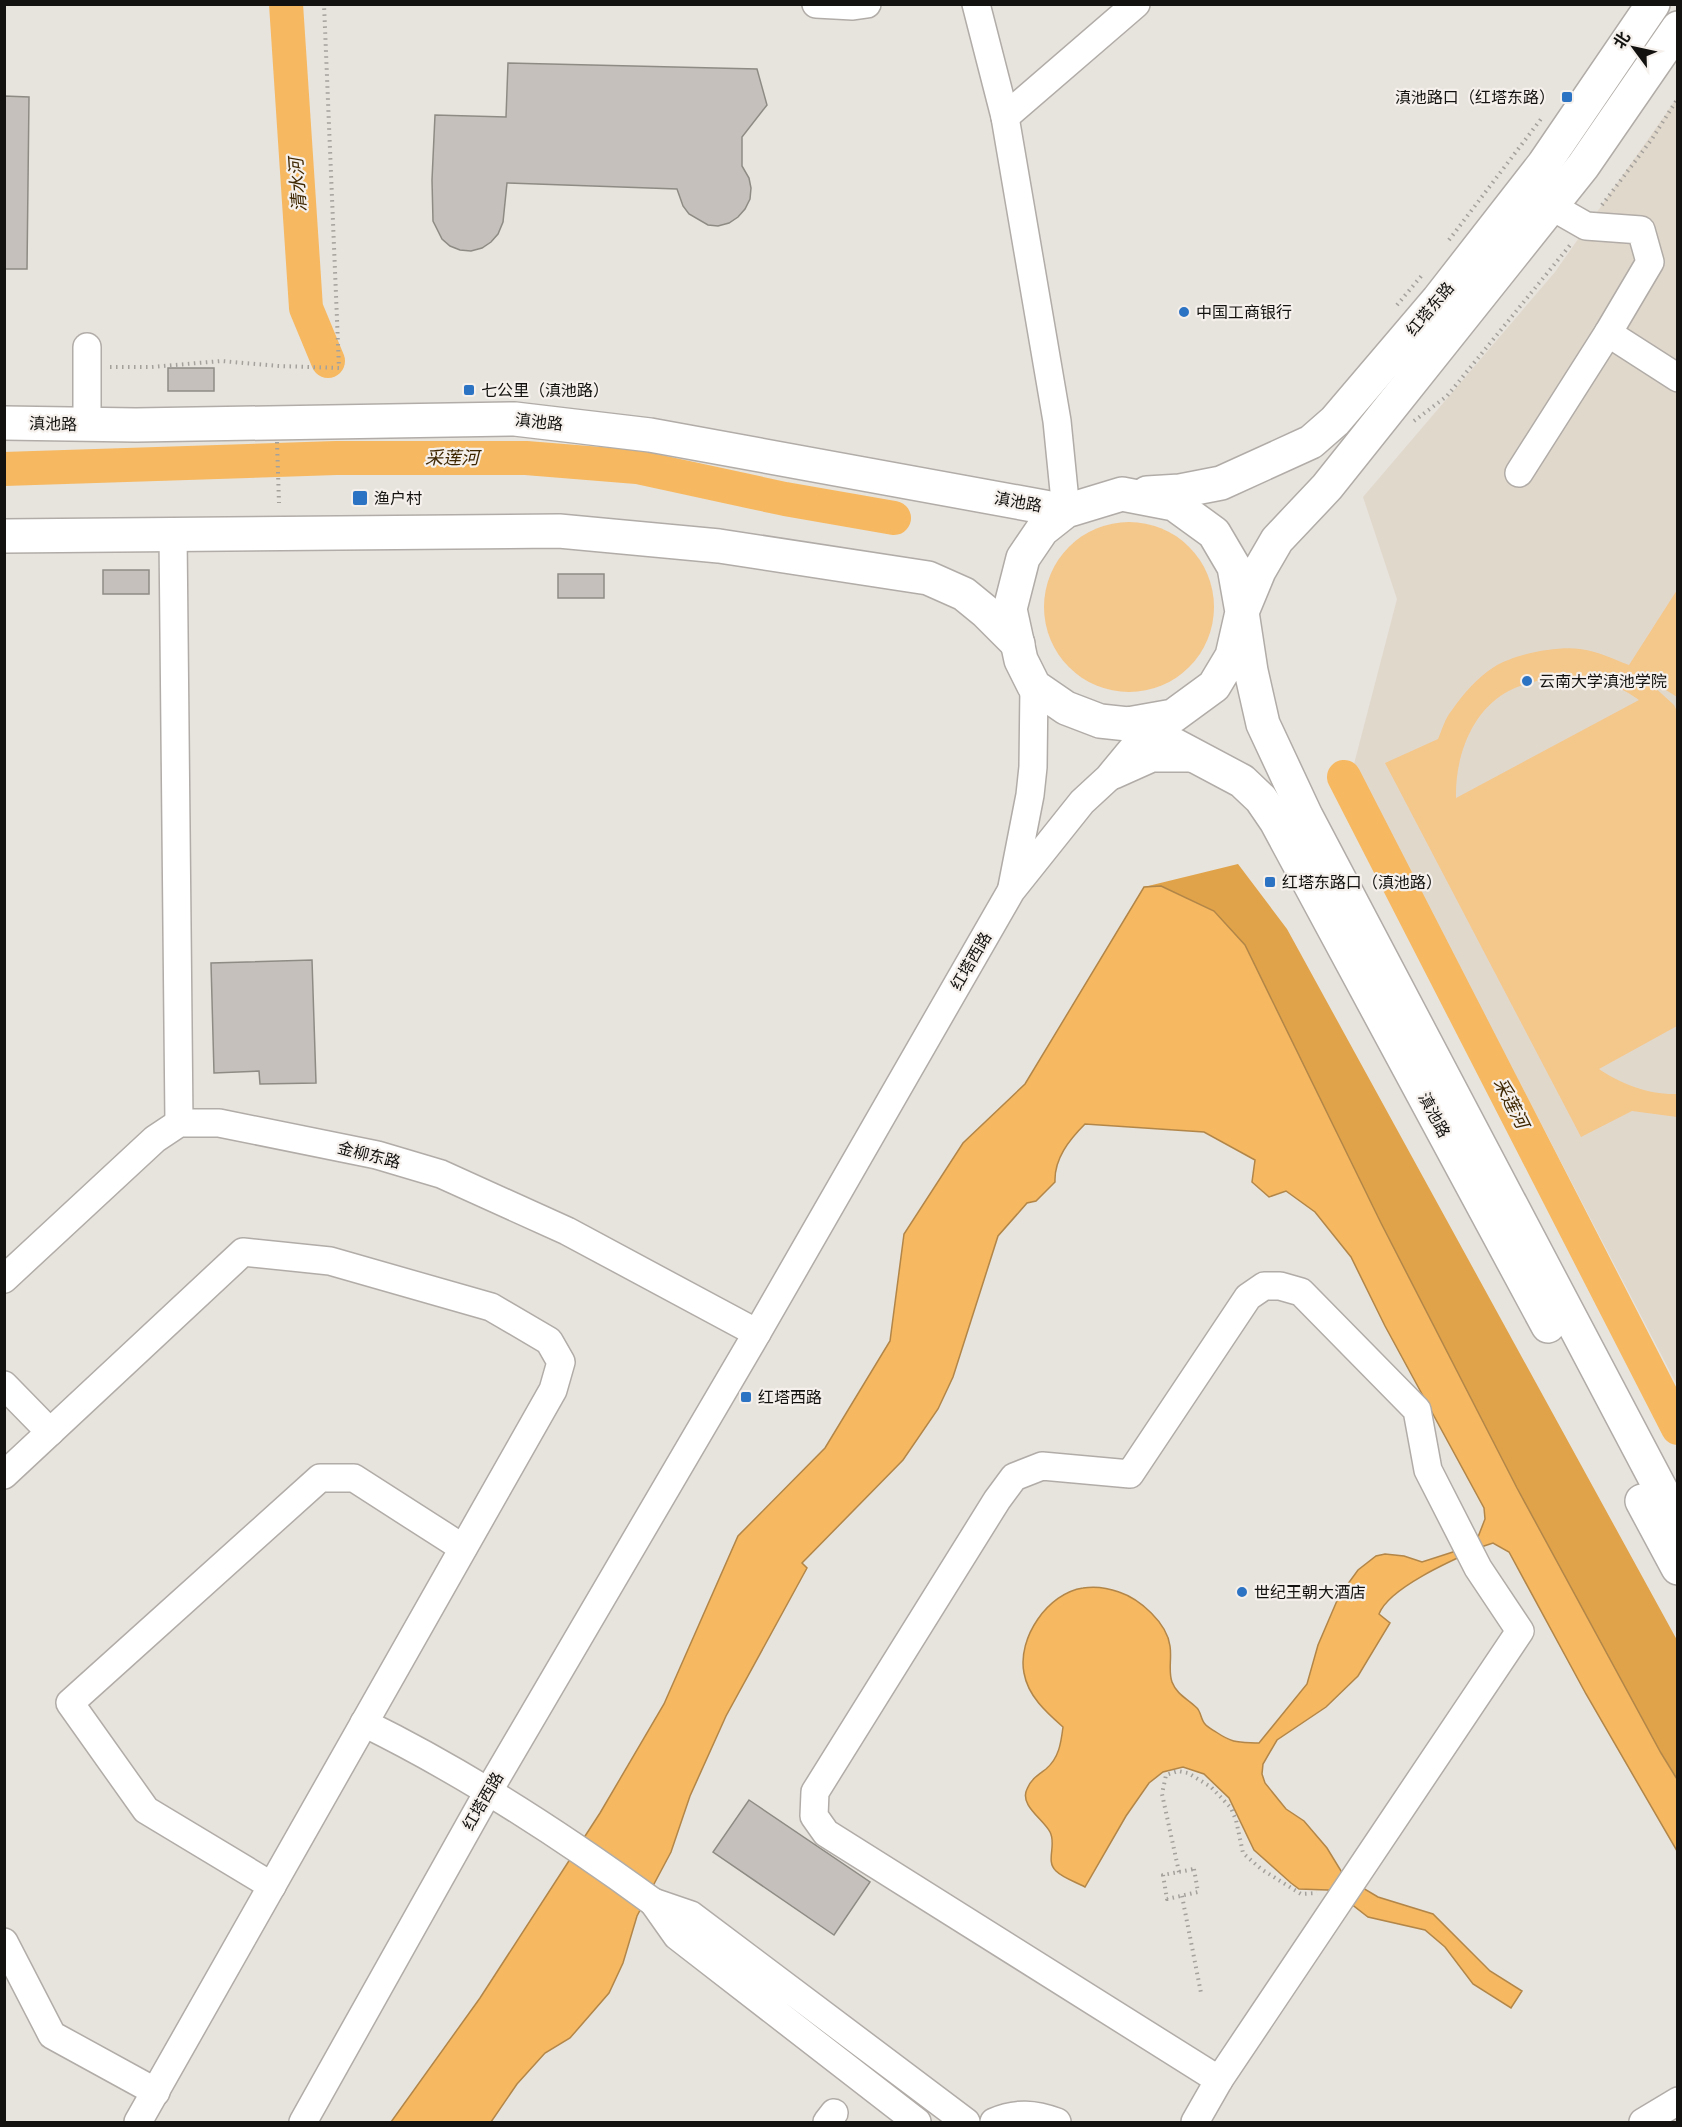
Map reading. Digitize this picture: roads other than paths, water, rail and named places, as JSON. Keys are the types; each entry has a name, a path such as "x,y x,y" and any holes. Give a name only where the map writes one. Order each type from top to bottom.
{"main road":[{"name":"红塔东路","path":"1122,494 1180,491 1221,483 1311,442 1335,422 1438,300 1544,164 1653,4"},
{"name":"红塔东路","path":"1242,612 1259,571 1277,540 1327,487 1551,206 1676,34"},
{"name":"滇池路","path":"4,423 515,419 650,435 1066,511"},
{"path":"1122,494 1066,511 1042,530 1023,558 1010,609 1022,660 1034,687 1066,708 1100,721 1144,725 1173,716 1214,686 1232,656 1242,612"},
{"name":"滇池路","path":"1122,494 1174,504 1214,533 1234,567 1251,671 1263,724 1306,816 1677,1522"},
{"path":"4,536 559,531 719,546 928,578 964,594 1018,644"},
{"name":"滇池路","path":"1144,725 1198,758 1242,781 1261,799 1276,821 1677,1568"}],"street":[{"path":"816,4 867,4"},
{"path":"976,4 1005,117 1057,421 1066,511"},
{"path":"1005,117 1136,4"},
{"path":"1519,473 1608,333 1650,261 1641,230 1586,226 1551,206"},
{"path":"1608,333 1677,378"},
{"path":"87,357 87,424"},
{"path":"4,1279 155,1139 179,1123 173,534"},
{"path":"1011,891 1030,795 1033,766 1034,687"},
{"path":"1011,891 1082,802 1108,778 1144,725"},
{"path":"1108,778 1152,758 1198,758"},
{"name":"红塔西路","path":"303,2122 488,1792 757,1333 1011,891"},
{"name":"金柳东路","path":"179,1123 219,1123 377,1155 441,1174 567,1232 757,1333"},
{"path":"4,1475 243,1252 330,1261 491,1307 549,1341 561,1362 553,1390 138,2122"},
{"path":"1195,2122 1220,2080 1520,1631 1468,1548 1428,1470 1417,1410 1301,1293 1280,1286 1264,1286 1248,1297 1130,1474 1042,1466 1014,1478 997,1500 815,1792 814,1816 826,1833 1220,2080"},
{"path":"4,1385 50,1432"},
{"path":"272,1886 146,1810 70,1703 320,1478 354,1478 463,1548"},
{"path":"364,1723 421,1751 572,1844 653,1902 691,1915 966,2122"},
{"path":"653,1902 677,1936 917,2122"},
{"path":"4,1941 52,2035 156,2092"},
{"path":"1643,2122 1677,2101"},
{"path":"994,2122 1016,2115 1037,2115 1057,2122"}],"waterway":[{"name":"清水河","path":"286,4 306,308 328,361"},
{"name":"采莲河","path":"4,469 336,458 526,458 637,467 785,499 894,518"},
{"name":"采莲河","path":"1344,777 1678,1428"}],"place":[{"name":"滇池路口（红塔东路）","path":"1567,97"},
{"name":"中国工商银行","path":"1184,312"},
{"name":"七公里（滇池路）","path":"469,390"},
{"name":"渔户村","path":"360,498"},
{"name":"云南大学滇池学院","path":"1527,681"},
{"name":"红塔东路口（滇池路）","path":"1270,882"},
{"name":"红塔西路","path":"746,1397"},
{"name":"世纪王朝大酒店","path":"1242,1592"}]}
